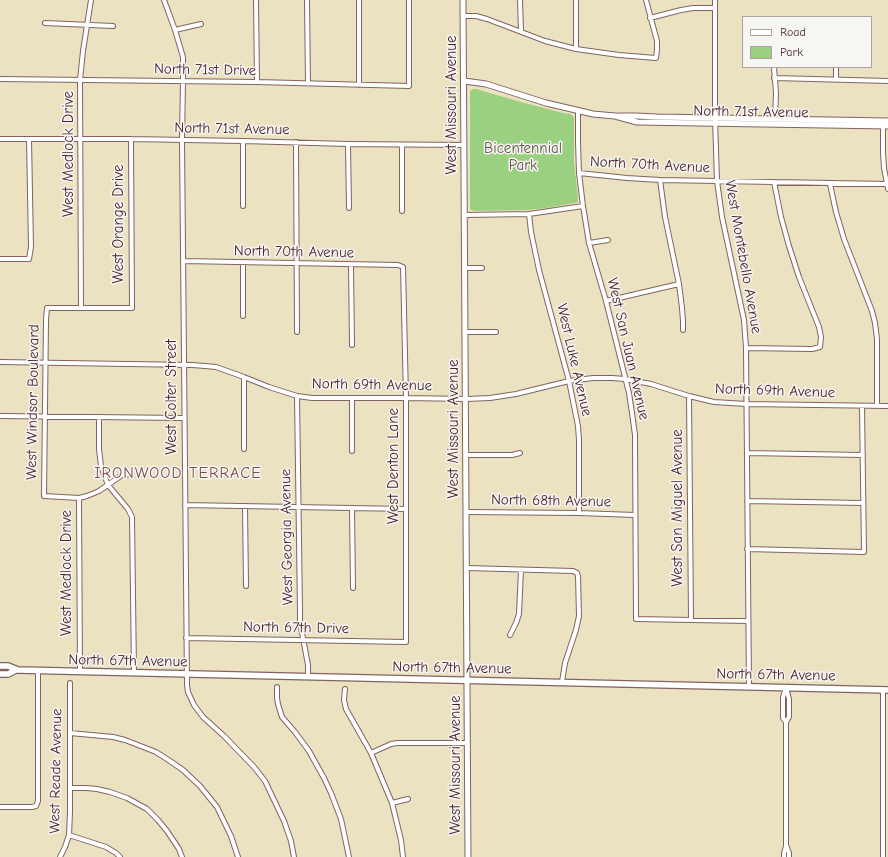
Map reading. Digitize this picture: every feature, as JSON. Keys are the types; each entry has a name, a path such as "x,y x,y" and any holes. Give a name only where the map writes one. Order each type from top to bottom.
{"main road":[{"name":"North 67th Avenue","path":"0,666 8,666 16,670 38,671 886,690"},
{"name":"North 67th Avenue","path":"0,674 8,674 16,670"}],"street":[{"name":"West Medlock Drive","path":"82,308 80,80 91,0"},
{"name":"West Colter Street","path":"164,0 183,57 182,140 186,686 194,706 199,713 229,741 265,781 284,821 294,857"},
{"path":"256,0 257,82"},
{"path":"307,0 308,84"},
{"path":"359,0 359,85"},
{"name":"North 71st Drive","path":"0,79 257,82 409,86 409,0"},
{"name":"West Missouri Avenue","path":"463,0 468,857"},
{"path":"520,0 521,32"},
{"path":"576,0 576,49"},
{"path":"464,16 476,16 487,19 521,32 576,49 619,56 656,58 657,41 646,0"},
{"name":"West Montebello Avenue","path":"715,0 715,120 717,181 722,216 744,320 746,348 749,686"},
{"path":"650,18 693,8 715,8"},
{"path":"44,24 113,26"},
{"path":"175,30 201,24"},
{"path":"774,68 776,93 775,122"},
{"path":"836,68 836,79"},
{"path":"774,78 888,81"},
{"name":"North 71st Avenue","path":"464,81 479,82 546,103 615,116 637,122 715,120 885,124"},
{"name":"West San Juan Avenue","path":"578,110 579,173 589,244 606,301 629,393 635,435 636,619 690,620"},
{"path":"885,124 883,152 888,189"},
{"name":"North 71st Avenue","path":"0,139 131,139 464,145"},
{"path":"0,259 29,259 29,139"},
{"name":"West Orange Drive","path":"82,308 132,308 131,139"},
{"path":"243,141 243,206"},
{"path":"296,142 297,332"},
{"path":"348,144 349,208"},
{"path":"402,145 402,211"},
{"name":"North 70th Avenue","path":"579,173 660,180 887,184"},
{"path":"660,180 665,217 682,308 683,330"},
{"path":"746,348 812,349 820,347 821,337 819,327 788,246 774,182"},
{"path":"830,184 844,239 872,311 875,323 877,339 877,406"},
{"path":"465,215 529,214 583,206"},
{"name":"West Luke Avenue","path":"529,214 539,270 569,381 576,419 579,440 579,513"},
{"path":"589,244 608,240"},
{"name":"North 70th Avenue","path":"183,261 398,265 403,267"},
{"path":"243,262 244,316"},
{"path":"351,265 352,346"},
{"name":"West Denton Lane","path":"403,267 406,398 406,642"},
{"path":"465,268 482,268"},
{"path":"606,301 678,284"},
{"name":"West Windsor Boulevard","path":"79,498 44,496 45,363 47,308 82,308"},
{"path":"465,332 496,332"},
{"name":"North 69th Avenue","path":"0,362 199,365 216,367 269,387 297,396 312,398 466,399 502,397 569,381 593,378 612,378 651,384 714,402 746,404 888,406"},
{"path":"244,377 244,449"},
{"name":"West Georgia Avenue","path":"297,396 300,622 308,665 308,677"},
{"name":"West San Miguel Avenue","path":"689,396 690,620"},
{"path":"352,398 352,451"},
{"path":"747,549 864,552 862,406"},
{"path":"0,416 184,418"},
{"path":"99,417 99,449 101,466 108,486 128,509 132,517 134,673"},
{"path":"466,455 512,455 520,453"},
{"path":"746,453 863,455"},
{"path":"79,498 99,491 122,475 131,474"},
{"name":"West Medlock Drive","path":"79,498 80,672"},
{"path":"747,502 863,503"},
{"path":"185,504 406,509"},
{"path":"245,506 246,586"},
{"path":"352,508 353,588"},
{"name":"North 68th Avenue","path":"466,512 636,515"},
{"path":"467,568 573,571 577,573 579,616 576,630 564,663 562,682"},
{"path":"510,634 519,614 521,570"},
{"path":"690,620 748,621"},
{"name":"North 67th Drive","path":"186,638 406,642"},
{"path":"0,806 32,807 36,806 38,801 38,671"},
{"name":"West Reade Avenue","path":"60,857 69,835 71,788 70,684"},
{"path":"277,687 278,704 282,716 309,750 331,792 341,819 349,857"},
{"path":"784,857 786,845 786,722 789,717 789,699 786,687"},
{"path":"345,689 344,700 346,709 371,753 392,803 401,840 403,857"},
{"path":"883,857 886,690"},
{"path":"70,733 114,737 125,740 152,750 176,765 200,786 217,807 231,836 238,857"},
{"path":"371,753 391,744 397,743 467,743"},
{"path":"71,788 97,789 110,792 127,798 147,809 167,831 179,849 182,857"},
{"path":"392,803 408,798"},
{"path":"69,835 106,847 120,857"},
{"path":"786,845 789,857"}],"green space":[{"name":"Bicentennial Park","path":"473,89 573,116 574,161 578,202 528,210 471,210 470,91"}],"district":[{"name":"IRONWOOD TERRACE","path":"178,473"}]}
